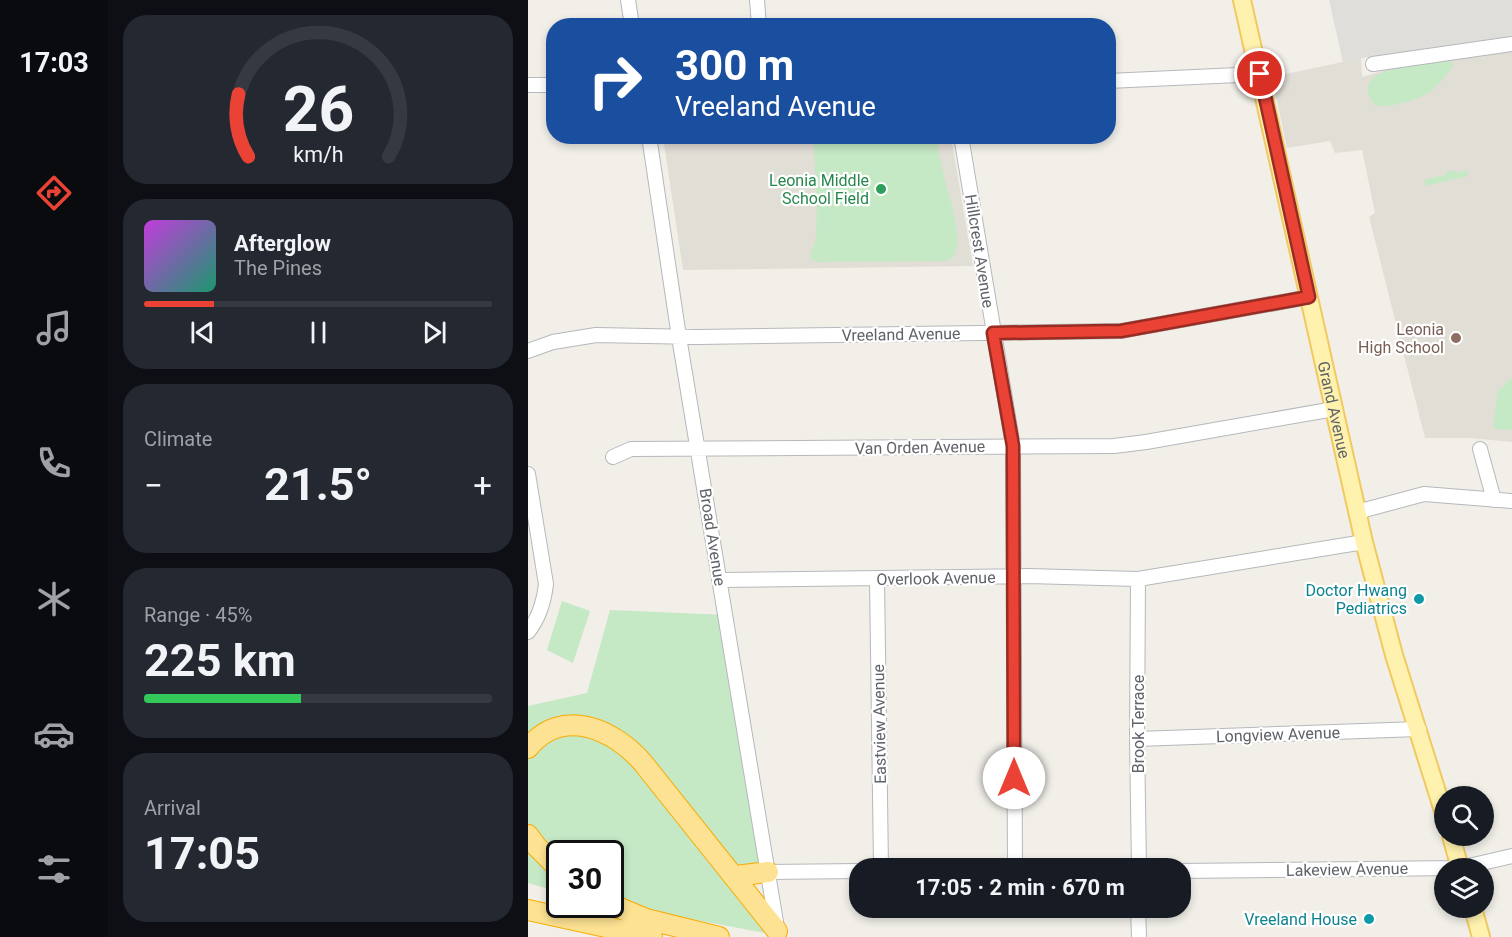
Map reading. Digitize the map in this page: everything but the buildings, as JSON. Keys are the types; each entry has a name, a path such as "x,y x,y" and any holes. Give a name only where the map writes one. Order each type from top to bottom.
{"highway":[{"path":"528,748 547,732 556,728 574,726 593,728 620,741 643,763 735,876 778,934"},
{"path":"528,835 546,856"},
{"path":"735,876 768,872"},
{"path":"528,910 652,937"},
{"path":"624,910 654,922 719,937"}],"main road":[{"name":"Grand Avenue","path":"1242,0 1364,542 1394,656 1436,786"},
{"path":"1476,918 1481,937"}],"street":[{"path":"628,0 631,18"},
{"path":"757,0 758,18"},
{"path":"1373,64 1512,44"},
{"path":"1116,81 1260,74"},
{"path":"528,85 546,85"},
{"name":"Broad Avenue","path":"650,144 679,337 778,934"},
{"name":"Hillcrest Avenue","path":"962,144 1013,446 1015,858"},
{"name":"Vreeland Avenue","path":"528,351 553,342 596,335 679,337 1121,331 1309,297"},
{"name":"Van Orden Avenue","path":"613,457 631,449 1104,446 1146,442 1334,409"},
{"path":"1480,449 1494,500"},
{"path":"528,474 546,584 539,615 528,633"},
{"path":"1358,512 1424,494 1512,501"},
{"name":"Overlook Avenue","path":"721,580 1013,577 1138,579 1364,542"},
{"name":"Eastview Avenue","path":"877,579 881,858"},
{"name":"Brook Terrace","path":"1138,579 1139,858"},
{"name":"Longview Avenue","path":"1137,739 1419,729"},
{"name":"Lakeview Avenue","path":"1494,860 1512,855"},
{"name":"Lakeview Avenue","path":"1191,871 1434,868"},
{"path":"768,872 849,871"},
{"path":"1138,918 1138,937"}],"shaded area":[{"path":"1329,0 1512,0 1512,39 1343,62"},
{"name":"Leonia High School","path":"1512,51 1512,442 1469,438 1425,438 1369,217 1375,213 1362,150 1335,153 1330,141 1287,148 1272,77 1361,58 1362,77 1389,69"},
{"path":"664,144 952,144 973,266 683,270"}],"green space":[{"path":"1451,61 1453,66 1439,83 1419,98 1395,105 1380,106 1375,105 1370,97 1368,87 1372,79 1391,69"},
{"name":"Leonia Middle School Field","path":"813,144 938,144 956,224 955,253 949,260 942,261 815,262 810,258 816,239"},
{"path":"1454,170 1455,173 1467,170 1468,176 1426,186 1424,180 1446,175 1446,172"},
{"path":"1512,377 1512,430 1493,429 1498,391"},
{"path":"562,601 590,611 573,663 547,650"},
{"path":"610,610 726,615 768,872 725,869 766,933 624,907 624,840 546,840 546,888 528,883 528,706 587,693"}],"place":[{"name":"Leonia Middle School Field","path":"881,189"},
{"name":"Leonia High School","path":"1456,338"},
{"name":"Doctor Hwang Pediatrics","path":"1419,599"},
{"name":"Vreeland House","path":"1369,919"}],"route":[{"path":"1014,778 1013,446 993,333 1121,331 1309,297 1260,74"}]}
